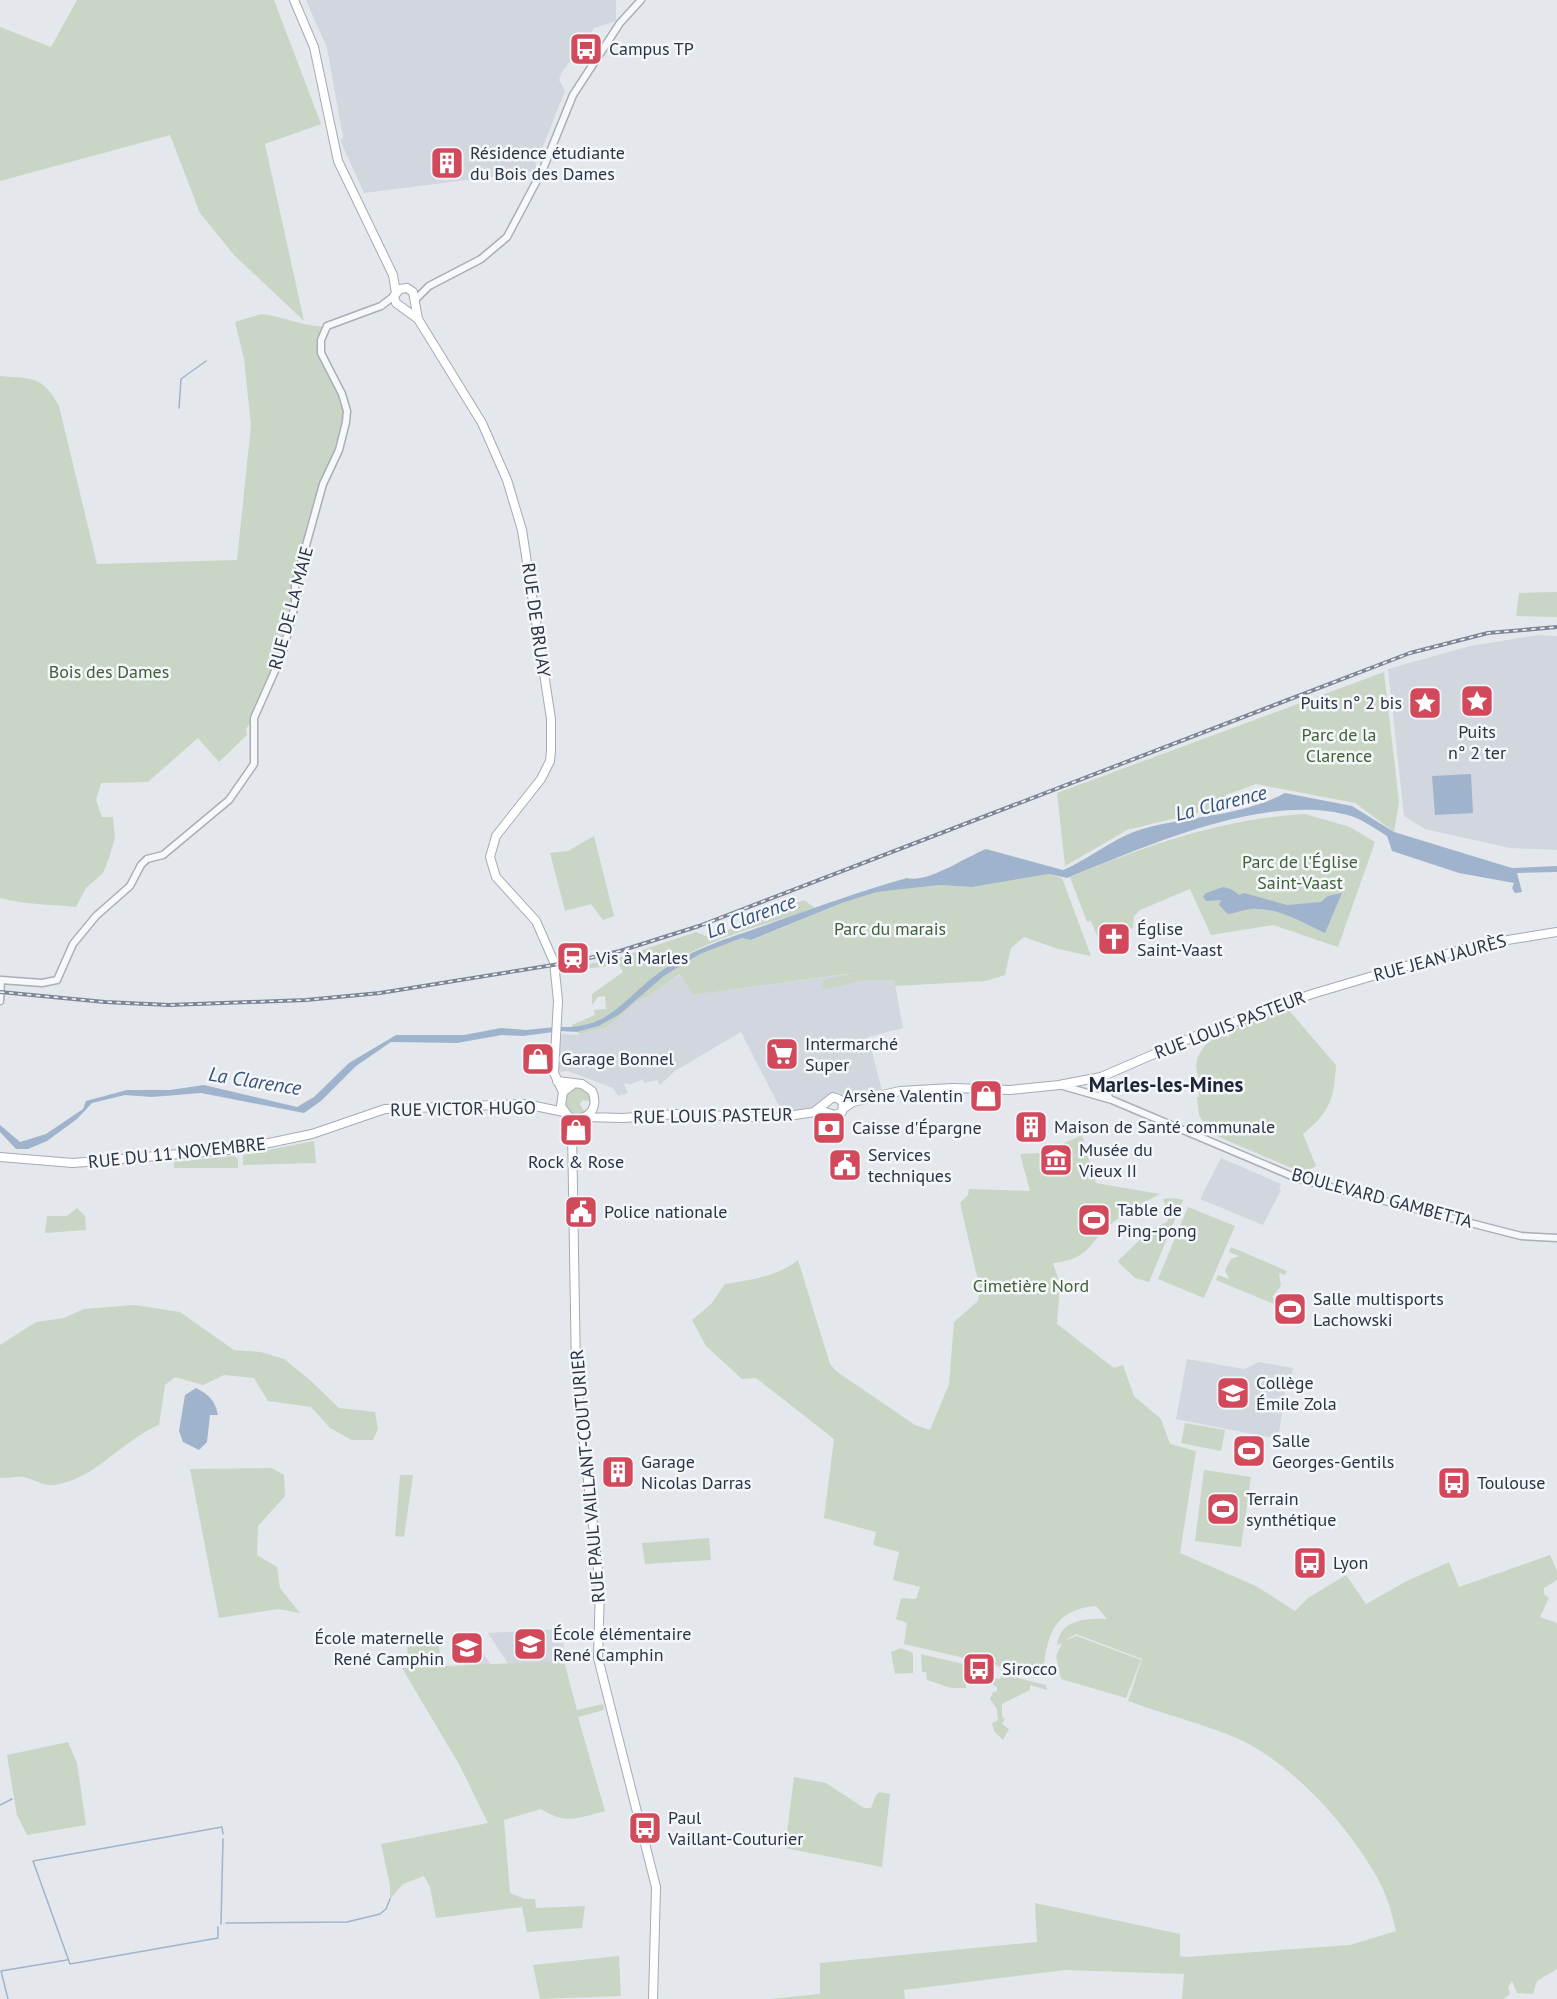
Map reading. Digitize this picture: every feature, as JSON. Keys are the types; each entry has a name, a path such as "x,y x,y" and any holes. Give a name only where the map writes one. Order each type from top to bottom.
{"main road":[{"path":"294,0 314,47 338,160 393,275 396,303 418,319"},
{"path":"393,275 407,288 414,301 418,319"},
{"path":"395,294 407,288"},
{"path":"402,308 414,301"},
{"name":"RUE DE BRUAY","path":"418,319 490,437 515,502 527,560 551,719 551,751 541,779 496,836 490,857 496,877 530,912 555,965 557,1031 554,1068 557,1081"},
{"name":"RUE JEAN JAURÈS","path":"1325,990 1477,945 1557,932"},
{"name":"RUE LOUIS PASTEUR","path":"583,1118 678,1114 774,1118 814,1112 835,1115 842,1105 914,1090 1000,1091 1059,1085 1101,1077 1198,1035 1325,990"},
{"path":"557,1081 572,1085 582,1084 590,1089 594,1096 594,1106 583,1118 574,1123 572,1129"},
{"path":"557,1081 565,1113 572,1129"},
{"path":"562,1096 572,1085"},
{"name":"RUE VICTOR HUGO","path":"547,1107 562,1096"},
{"path":"828,1113 826,1103 833,1097 842,1105"},
{"name":"RUE LOUIS PASTEUR","path":"814,1112 826,1103"},
{"name":"RUE VICTOR HUGO","path":"345,1122 385,1109 525,1104 547,1107 565,1113"},
{"name":"RUE LOUIS PASTEUR","path":"594,1106 611,1118"},
{"path":"565,1113 583,1118"},
{"name":"RUE DU 11 NOVEMBRE","path":"0,1157 43,1162 91,1163 240,1149 279,1143 345,1122"},
{"name":"RUE PAUL VAILLANT-COUTURIER","path":"572,1129 576,1372 600,1588 598,1658 656,1887 652,1999"}],"street":[{"path":"414,301 429,286 481,259 507,237 543,169 581,81 620,23 641,0"},
{"path":"407,288 429,286"},
{"path":"381,306 395,294"},
{"path":"381,306 402,308"},
{"name":"RUE DE LA MAIE","path":"1,979 50,983 57,980 73,944 96,916 130,886 141,864 147,859 163,855 229,800 254,764 254,718 282,655 295,605 295,585 323,484 339,450 346,422 345,403 321,353 321,339 327,326 381,306"},
{"path":"0,1001 1,979"},
{"path":"1101,1077 1102,1086 1112,1100"},
{"path":"1092,1079 1094,1093"},
{"name":"BOULEVARD GAMBETTA","path":"1059,1085 1094,1093 1112,1100 1299,1179 1521,1236 1557,1238"}],"shaded area":[{"path":"306,0 616,0 616,21 594,28 562,72 559,80 565,91 541,157 535,160 537,171 364,193 340,140 343,137 327,48"},
{"path":"1538,635 1557,636 1557,850 1510,848 1425,829 1404,816 1388,669 1470,646"},
{"path":"892,968 903,1028 868,1037 882,1090 849,1098 837,1092 825,1096 823,1101 814,1107 782,1112 741,1032 675,1071 660,1085 657,1080 644,1083 643,1079 629,1085 627,1083 624,1084 628,1093 618,1096 613,1088 568,1071 558,1072 562,1034 576,1035 607,1027 638,1001 681,974 693,995"},
{"path":"1221,1158 1281,1184 1279,1189 1281,1190 1263,1225 1200,1199"},
{"name":"Collège Émile Zola","path":"1187,1359 1244,1369 1259,1362 1293,1368 1291,1380 1287,1380 1278,1439 1176,1419"},
{"name":"École élémentaire René Camphin","path":"563,1629 564,1661 509,1665 488,1633"},
{"name":"École maternelle René Camphin","path":"475,1636 477,1644 491,1665 466,1666 451,1644 451,1641"}],"green space":[{"path":"77,0 274,0 321,124 265,144 304,321 234,255 200,213 170,135 0,181 0,27 51,47"},
{"name":"Bois des Dames","path":"261,314 310,325 327,326 323,337 323,354 342,393 346,422 295,585 294,603 286,641 265,698 246,729 247,735 219,762 198,738 148,782 101,783 96,800 102,817 113,817 115,838 103,873 86,888 76,907 0,898 0,376 36,380 47,389 59,406 97,564 237,560 251,426 244,359 235,322"},
{"path":"1557,592 1557,617 1516,616 1519,593"},
{"name":"Parc de la Clarence","path":"1384,672 1399,802 1394,832 1355,803 1256,784 1226,795 1217,808 1127,830 1065,866 1057,793"},
{"name":"Parc de l'Église Saint-Vaast","path":"1305,814 1350,827 1375,842 1338,947 1273,925 1211,935 1190,889 1140,910 1134,916 1133,928 1107,933 1098,938 1091,921 1087,922 1070,877 1185,835 1244,821"},
{"path":"594,836 614,916 603,920 591,904 565,911 550,853 568,851"},
{"name":"Parc du marais","path":"1049,874 1062,878 1091,956 1058,949 1024,937 1011,948 1005,975 986,981 895,986 894,980 866,980 822,990 823,980 854,973 693,995 680,974 638,1001 607,1027 580,1034 577,1032 599,1026 620,1014 664,976 700,954 742,938 752,940 842,903 877,892 940,885 972,887"},
{"path":"804,900 815,908 697,949 668,966 617,1009 589,1024 572,1028 572,1025 595,1015 594,1010 606,1009 605,996 598,997 592,1005 592,994 623,972 619,965 582,969 582,965 612,960 696,932 706,936 720,933"},
{"path":"1287,1008 1336,1065 1334,1087 1329,1104 1319,1119 1303,1134 1316,1166 1303,1173 1210,1133 1199,1115 1197,1097 1199,1097 1199,1092 1196,1092 1199,1084 1196,1083 1199,1080 1196,1065 1205,1046 1217,1038 1229,1037 1230,1029"},
{"path":"574,1088 584,1089 591,1098 592,1102 583,1100 580,1104 585,1113 577,1115 569,1112 564,1105 565,1096"},
{"name":"Cimetière Nord","path":"1082,1135 1096,1183 1160,1194 1120,1217 1080,1255 1053,1263 1060,1284 1057,1324 1114,1368 1123,1365 1134,1396 1161,1419 1170,1444 1196,1451 1180,1553 1256,1586 1295,1611 1308,1598 1346,1575 1366,1604 1407,1581 1449,1562 1459,1587 1550,1555 1557,1571 1557,1580 1544,1588 1544,1594 1549,1598 1540,1617 1557,1623 1557,1969 1537,1981 1533,1994 1517,1993 1512,1981 1508,1987 1510,1994 1503,1999 1182,1999 1184,1974 1065,1970 904,1990 905,1999 770,1999 820,1994 820,1963 1037,1942 1035,1903 1180,1934 1180,1956 1186,1957 1350,1945 1396,1931 1384,1891 1366,1859 1319,1800 1281,1765 1241,1740 1128,1701 1142,1659 1076,1634 1064,1641 1077,1636 1141,1660 1126,1698 1061,1679 1056,1656 1062,1643 1057,1645 1059,1636 1069,1625 1076,1622 1107,1619 1096,1606 1083,1608 1063,1617 1048,1642 1044,1665 1033,1675 985,1663 989,1656 973,1657 973,1660 904,1644 907,1623 896,1619 901,1598 916,1599 920,1587 893,1580 899,1552 873,1545 876,1532 824,1518 834,1439 756,1378 742,1379 706,1346 692,1320 711,1304 725,1284 773,1274 798,1260 830,1364 836,1371 915,1425 930,1430 949,1384 954,1322 978,1301 980,1289 960,1203 968,1195 969,1189 1030,1191 1020,1154 1042,1153"},
{"path":"314,1141 316,1163 243,1165 243,1155"},
{"path":"234,1156 238,1159 238,1168 174,1168 174,1162"},
{"path":"1163,1199 1183,1200 1149,1282 1135,1278 1118,1262 1150,1230 1167,1222 1169,1217"},
{"path":"1188,1207 1235,1226 1204,1298 1158,1279"},
{"path":"77,1208 85,1216 86,1230 45,1233 47,1216 67,1216"},
{"path":"1231,1247 1287,1271 1285,1275 1279,1273 1281,1286 1272,1297 1276,1300 1274,1304 1216,1280 1218,1275 1229,1279 1225,1270 1231,1259 1239,1256 1229,1252"},
{"path":"134,1305 180,1312 234,1350 261,1352 284,1359 339,1408 375,1412 378,1429 373,1440 352,1440 330,1428 311,1407 268,1401 254,1378 224,1375 203,1385 175,1377 165,1385 159,1425 133,1440 84,1475 55,1485 43,1484 23,1477 0,1478 0,1345 36,1322 64,1318 84,1309"},
{"path":"1185,1423 1225,1430 1221,1451 1181,1443"},
{"path":"272,1468 284,1475 285,1496 258,1526 257,1555 277,1567 280,1588 300,1613 278,1609 219,1618 190,1469"},
{"name":"Terrain synthétique","path":"1204,1470 1251,1477 1241,1547 1195,1541"},
{"path":"400,1475 413,1475 404,1537 395,1536"},
{"path":"709,1538 711,1560 645,1564 642,1543"},
{"path":"407,1641 439,1641 440,1661 408,1662"},
{"path":"901,1648 913,1653 913,1673 895,1674 891,1652"},
{"path":"921,1654 963,1664 966,1688 951,1688 927,1680 926,1672 922,1672"},
{"path":"564,1661 577,1710 603,1704 604,1710 578,1717 605,1811 565,1819 541,1809 504,1820 510,1893 525,1899 535,1899 536,1908 585,1906 582,1928 527,1932 522,1907 436,1918 430,1887 424,1876 403,1884 390,1899 390,1885 381,1844 488,1823 460,1766 402,1668"},
{"path":"1002,1674 1046,1685 1047,1690 1030,1685 1030,1690 1002,1704 1002,1717 1005,1719 1002,1724 1009,1729 1003,1740 994,1731 992,1723 998,1720 997,1709 990,1699 993,1692 997,1691 997,1687 993,1685 994,1678 1000,1679"},
{"path":"68,1742 77,1763 86,1825 27,1835 17,1815 7,1755"},
{"path":"794,1777 826,1783 864,1808 871,1808 876,1795 880,1792 890,1794 882,1867 785,1848"},
{"path":"619,1956 621,1996 540,1999 533,1965"}],"water":[{"path":"1471,774 1473,813 1435,815 1432,776"},
{"path":"1285,793 1352,806 1394,832 1512,868 1557,866 1557,872 1517,873 1522,892 1515,893 1512,888 1514,883 1459,873 1392,851 1387,836 1351,816 1318,810 1282,811 1244,816 1169,838 1067,878 1049,874 972,887 940,885 877,892 842,903 751,940 742,938 700,954 664,976 620,1014 599,1026 577,1032 561,1031 561,1027 592,1023 605,1017 660,972 702,948 842,898 907,878 915,879 935,874 986,849 1063,870 1114,842 1146,828 1234,811 1269,801"},
{"path":"1223,887 1239,895 1244,893 1287,905 1321,902 1328,896 1342,893 1325,933 1275,911 1253,909 1228,914 1219,905 1221,900 1206,901 1203,897 1206,893"},
{"path":"555,1027 554,1032 523,1036 502,1035 457,1043 391,1042 356,1066 321,1101 304,1113 201,1093 152,1097 125,1095 92,1103 77,1119 47,1141 28,1149 16,1149 0,1132 0,1125 20,1142 46,1134 83,1109 86,1101 127,1090 170,1090 204,1085 297,1107 314,1097 349,1063 396,1035 464,1035 501,1028 526,1030"},
{"path":"196,1388 211,1398 218,1415 210,1415 207,1442 199,1450 183,1442 179,1431 185,1395"}],"waterway":[{"path":"179,408 181,379 206,361"},
{"path":"0,1805 12,1799"},
{"path":"218,1927 218,1938 70,1964 33,1861 222,1827 223,1834"},
{"path":"221,1924 223,1839"},
{"path":"226,1923 347,1922 380,1914 386,1909 390,1899"},
{"path":"8,1999 1,1971 67,1960"}],"railway":[{"path":"0,992 105,1002 169,1005 306,1000 380,993 572,962 620,951 699,926 1410,653 1488,633 1557,627"}],"place":[{"name":"Campus TP","path":"586,49"},
{"name":"Résidence étudiante du Bois des Dames","path":"447,163"},
{"name":"Puits n° 2 ter","path":"1477,701"},
{"name":"Puits n° 2 bis","path":"1425,703"},
{"name":"Église Saint-Vaast","path":"1114,939"},
{"name":"Vis à Marles","path":"573,958"},
{"name":"Intermarché Super","path":"782,1054"},
{"name":"Garage Bonnel","path":"538,1059"},
{"name":"Arsène Valentin","path":"986,1096"},
{"name":"Maison de Santé communale","path":"1031,1127"},
{"name":"Caisse d'Épargne","path":"829,1128"},
{"name":"Rock & Rose","path":"576,1130"},
{"name":"Musée du Vieux II","path":"1056,1160"},
{"name":"Services techniques","path":"845,1165"},
{"name":"Police nationale","path":"581,1212"},
{"name":"Table de Ping-pong","path":"1094,1220"},
{"name":"Salle multisports Lachowski","path":"1290,1309"},
{"name":"Collège Émile Zola","path":"1233,1393"},
{"name":"Salle Georges-Gentils","path":"1249,1451"},
{"name":"Garage Nicolas Darras","path":"618,1472"},
{"name":"Toulouse","path":"1454,1483"},
{"name":"Terrain synthétique","path":"1223,1509"},
{"name":"Lyon","path":"1310,1563"},
{"name":"École élémentaire René Camphin","path":"530,1644"},
{"name":"École maternelle René Camphin","path":"467,1648"},
{"name":"Sirocco","path":"979,1669"},
{"name":"Paul Vaillant-Couturier","path":"645,1828"}],"district":[{"name":"Marles-les-Mines","path":"1166,1085"}],"water label":[{"name":"La Clarence","path":"1221,803"},
{"name":"La Clarence","path":"751,916"},
{"name":"La Clarence","path":"255,1081"}]}
